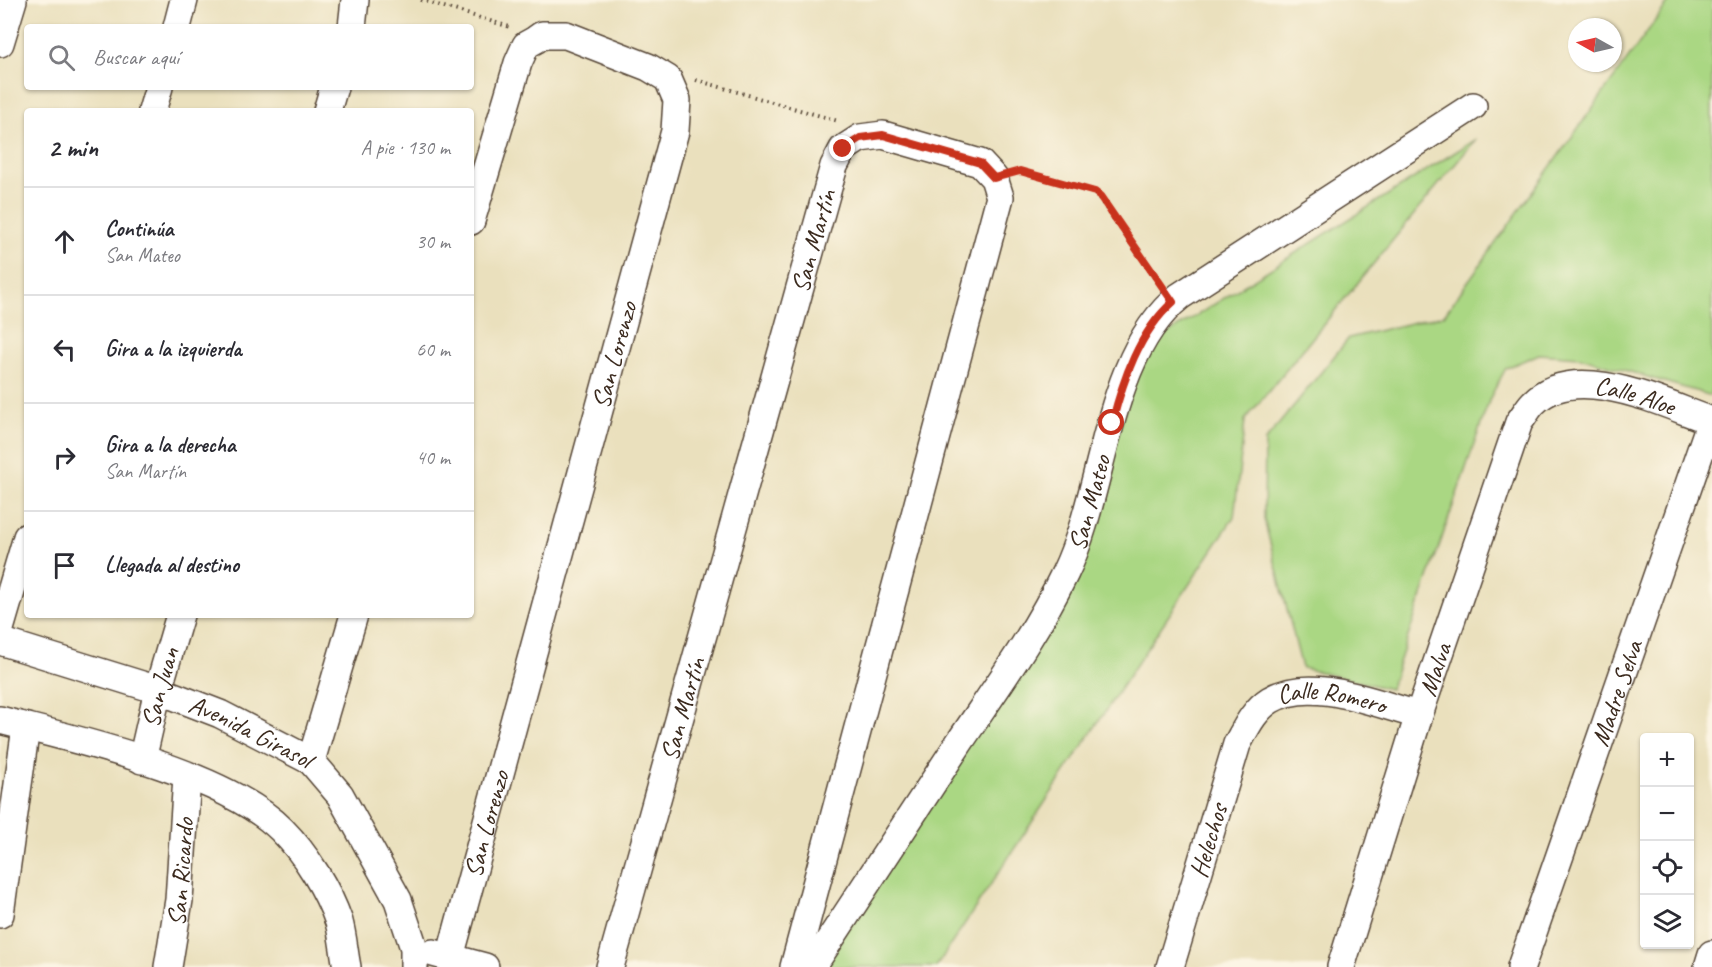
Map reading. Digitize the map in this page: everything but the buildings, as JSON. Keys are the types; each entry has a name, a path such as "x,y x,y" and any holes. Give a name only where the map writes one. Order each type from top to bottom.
{"street":[{"path":"0,43 13,0"},
{"path":"178,24 184,0"},
{"path":"352,24 356,0"},
{"path":"474,211 518,63 526,45 542,35 566,35 648,67 668,79"},
{"name":"San Lorenzo","path":"450,957 675,131 677,100 668,79"},
{"path":"153,108 158,90"},
{"path":"328,108 333,90"},
{"name":"San Mateo","path":"812,967 1023,647 1065,573 1080,535 1119,395 1148,329 1173,302 1473,106"},
{"path":"794,967 994,227 1000,197 994,178 980,163 883,135 860,138"},
{"name":"San Martín","path":"610,967 834,166 843,149 860,138"},
{"name":"Calle Aloe","path":"1555,389 1584,384 1611,386 1712,421"},
{"name":"Malva","path":"1341,967 1419,715 1519,422 1533,402 1555,389"},
{"name":"Madre Selva","path":"1521,967 1712,421"},
{"path":"0,629 24,547"},
{"name":"San Juan","path":"142,760 158,690 179,618"},
{"path":"311,761 353,618"},
{"name":"Avenida Girasol","path":"0,641 158,690 220,714 311,761 340,795 399,900 414,958"},
{"name":"Calle Romero","path":"1252,717 1270,700 1292,691 1316,689 1419,715"},
{"name":"Helechos","path":"1170,967 1237,744 1252,717"},
{"path":"0,720 142,760 187,776 249,804 282,830 315,872 339,922 347,967"},
{"path":"0,914 26,727"},
{"name":"San Ricardo","path":"168,967 179,900 187,776"},
{"path":"1708,967 1712,954"},
{"path":"414,958 450,957 485,967"}],"path":[{"path":"421,0 508,26 535,40"},
{"path":"668,79 701,80 833,118 860,138"},
{"path":"994,178 1020,171 1095,192 1173,302"}],"green space":[{"path":"1670,0 1712,0 1712,396 1580,357 1539,354 1506,368 1490,398 1390,689 1302,668 1264,519 1265,441 1349,338 1444,315 1618,72 1622,72 1622,67"},
{"path":"1476,139 1245,420 1234,517 936,967 821,967 1072,577 1145,348"}],"route":[{"path":"843,149 860,138 883,135 980,163 994,178 1020,171 1095,192 1100,196 1173,302 1148,329 1119,395 1112,423"}]}
